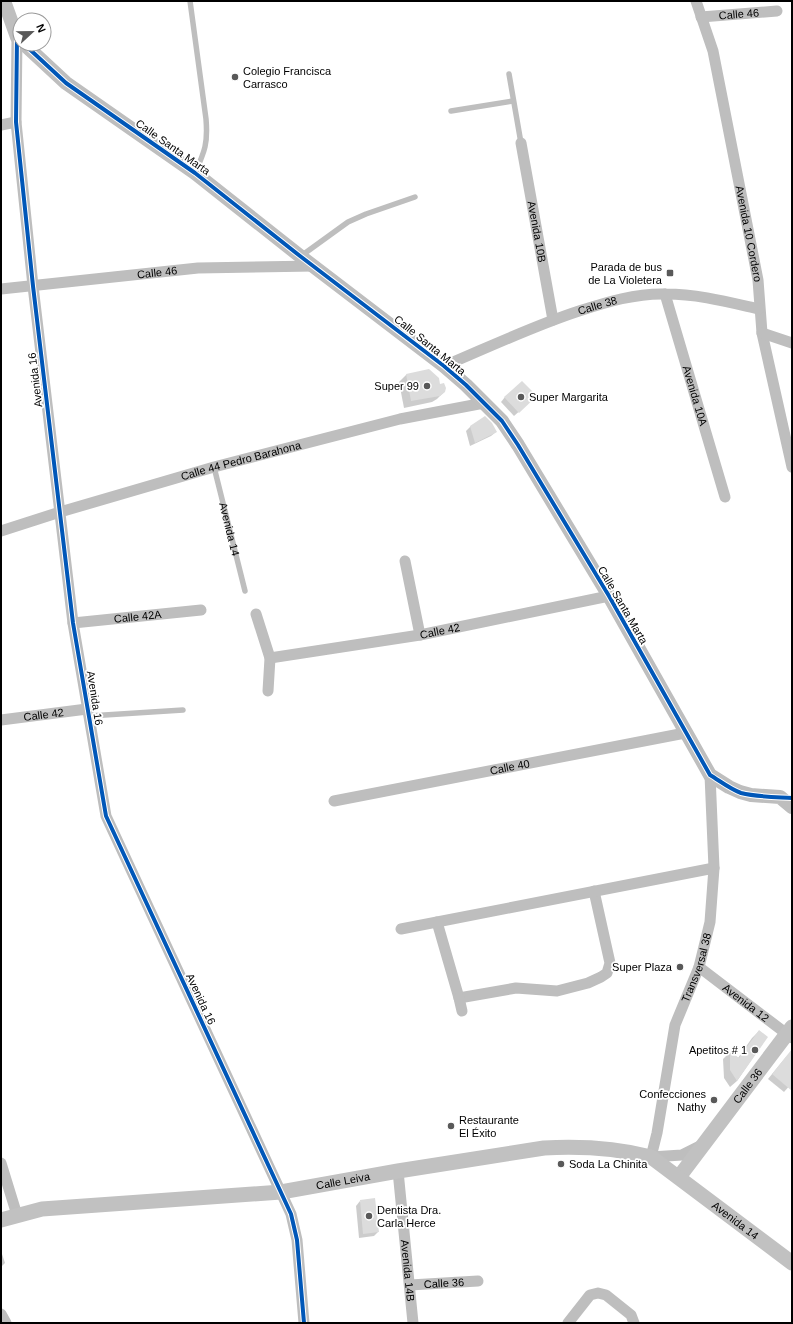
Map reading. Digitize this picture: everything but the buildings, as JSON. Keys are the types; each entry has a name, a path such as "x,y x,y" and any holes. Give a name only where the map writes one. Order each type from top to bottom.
{"main road":[{"name":"Calle 36","path":"679,1177 702,1145 790,1033"},
{"name":"Calle Leiva","path":"1,1220 42,1209 281,1192 398,1171 544,1148 566,1147 627,1151 651,1157 679,1177"},
{"name":"Avenida 14","path":"679,1177 792,1263"}],"street":[{"name":"Calle Santa Marta","path":"4,1 12,20"},
{"name":"Avenida 10 Cordero","path":"696,1 713,51 758,280 762,333 792,467"},
{"name":"Calle 46","path":"702,17 777,11"},
{"name":"Avenida 16","path":"19,52 16,122 33,286 73,623 106,816 291,1214 297,1240 304,1323"},
{"name":"Calle Santa Marta","path":"33,52 66,83 195,173 300,256 444,366 484,403 502,421 518,445 609,596 710,775 740,792 751,795 786,797"},
{"path":"1,125 16,122"},
{"name":"Avenida 10B","path":"521,143 553,320"},
{"name":"Calle 46","path":"1,289 198,268 315,266"},
{"name":"Calle 38","path":"444,366 553,320 624,298 665,294 686,295 711,298 759,309"},
{"name":"Avenida 10A","path":"665,294 725,497"},
{"path":"762,333 792,343"},
{"name":"Calle 44 Pedro Barahona","path":"1,531 60,512 214,467 400,419 484,403"},
{"path":"405,561 420,635"},
{"name":"Calle 42","path":"270,658 420,635 609,596"},
{"name":"Calle 42A","path":"73,623 201,610"},
{"path":"256,614 270,658 268,691"},
{"name":"Calle 42","path":"1,720 88,713"},
{"name":"Calle 40","path":"334,801 686,733"},
{"name":"Transversal 38","path":"651,1157 658,1133 675,1025 699,967 710,922 714,868 710,775"},
{"path":"786,797 792,807"},
{"path":"401,929 714,868"},
{"path":"459,998 516,988 557,991 601,978 606,973 610,963 594,891"},
{"path":"437,922 462,1011"},
{"name":"Avenida 12","path":"699,967 790,1033"},
{"name":"Calle 36","path":"651,1157 682,1155 702,1145"},
{"path":"1,1163 17,1215"},
{"name":"Avenida 14B","path":"398,1171 413,1323"},
{"name":"Calle 36","path":"410,1285 478,1281"},
{"path":"568,1323 590,1295 598,1293 606,1295 630,1315 634,1323"},
{"path":"1,1314 6,1323"}],"lane":[{"path":"190,1 207,133 205,150 195,173"},
{"path":"508,74 521,143"},
{"path":"451,111 513,100"},
{"path":"300,256 348,222 415,196"},
{"name":"Avenida 14","path":"214,467 245,591"},
{"name":"Calle 42","path":"88,713 183,710"}],"cycle path":[{"path":"17,52 16,122 33,286 73,623 106,816 291,1214 297,1240 304,1323"},
{"path":"33,52 66,83 195,173 300,256 444,366 466,385 502,421 518,445 609,596 710,775 741,793 792,798"}],"place":[{"name":"Colegio Francisca Carrasco","path":"235,77"},
{"name":"Parada de bus de La Violetera","path":"670,273"},
{"name":"Super 99","path":"427,386"},
{"name":"Super Margarita","path":"521,397"},
{"name":"Super Plaza","path":"680,967"},
{"name":"Apetitos # 1","path":"755,1050"},
{"name":"Confecciones Nathy","path":"714,1100"},
{"name":"Restaurante El Éxito","path":"451,1126"},
{"name":"Soda La Chinita","path":"561,1164"},
{"name":"Dentista Dra. Carla Herce","path":"369,1216"}]}
